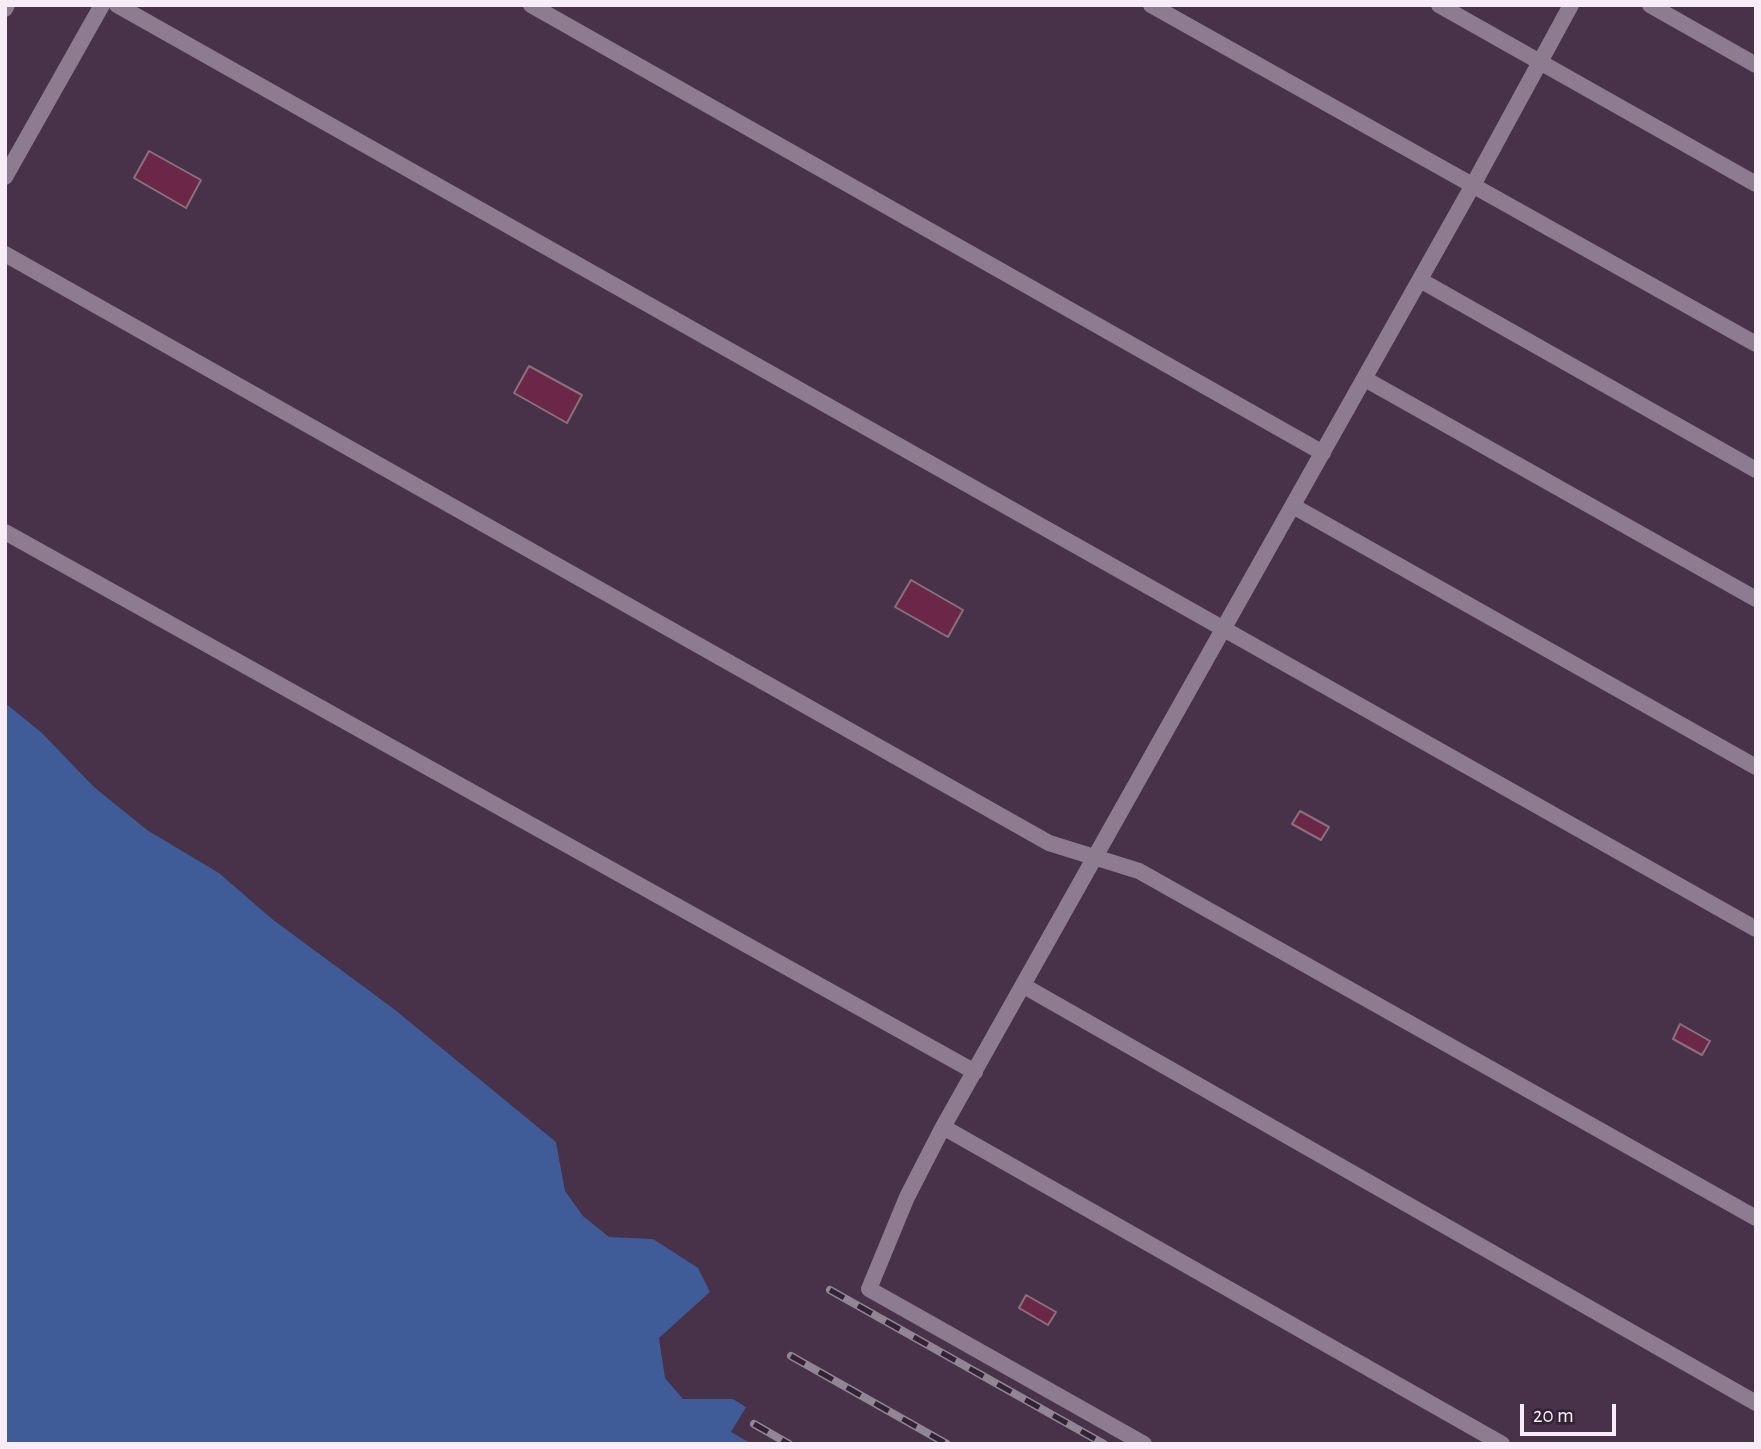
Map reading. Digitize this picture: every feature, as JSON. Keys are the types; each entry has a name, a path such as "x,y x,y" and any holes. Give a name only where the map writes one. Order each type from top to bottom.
{"lane":[{"path":"5,177 102,5"},
{"path":"117,5 1756,929"},
{"path":"531,5 1324,453"},
{"path":"1151,5 1756,344"},
{"path":"1439,5 1756,184"},
{"path":"1144,1444 869,1289 907,1197 943,1128 1474,186 1571,5"},
{"path":"1650,5 1756,65"},
{"path":"5,254 1049,843 1139,871 1756,1218"},
{"path":"1420,280 1756,470"},
{"path":"1365,379 1756,599"},
{"path":"1293,506 1756,767"},
{"path":"5,532 975,1072"},
{"path":"1024,986 1756,1403"},
{"path":"943,1128 1503,1444"}],"shaded area":[{"path":"5,5 1756,5 1756,1444 752,1444 731,1432 746,1406 733,1399 683,1399 665,1378 659,1338 710,1292 653,1239 608,1237 583,1216 565,1191 556,1142 394,1009 272,919 219,873 147,830 94,787 42,733 5,703"}],"water":[{"path":"5,703 42,733 94,787 147,830 219,873 272,919 394,1009 556,1142 565,1191 583,1216 609,1237 653,1239 698,1268 710,1292 659,1338 665,1378 683,1399 733,1399 746,1407 731,1432 752,1444 5,1444"}],"building":[{"path":"149,151 201,180 186,208 134,178"},
{"path":"529,366 582,395 567,423 514,393"},
{"path":"911,580 963,610 948,637 895,607"},
{"path":"1300,811 1329,827 1321,840 1292,824"},
{"path":"1680,1024 1710,1041 1702,1055 1673,1039"},
{"path":"1026,1295 1056,1312 1048,1325 1019,1308"}],"railway":[{"path":"830,1290 1104,1444"},
{"path":"791,1356 947,1444"},
{"path":"754,1424 789,1444"}]}
